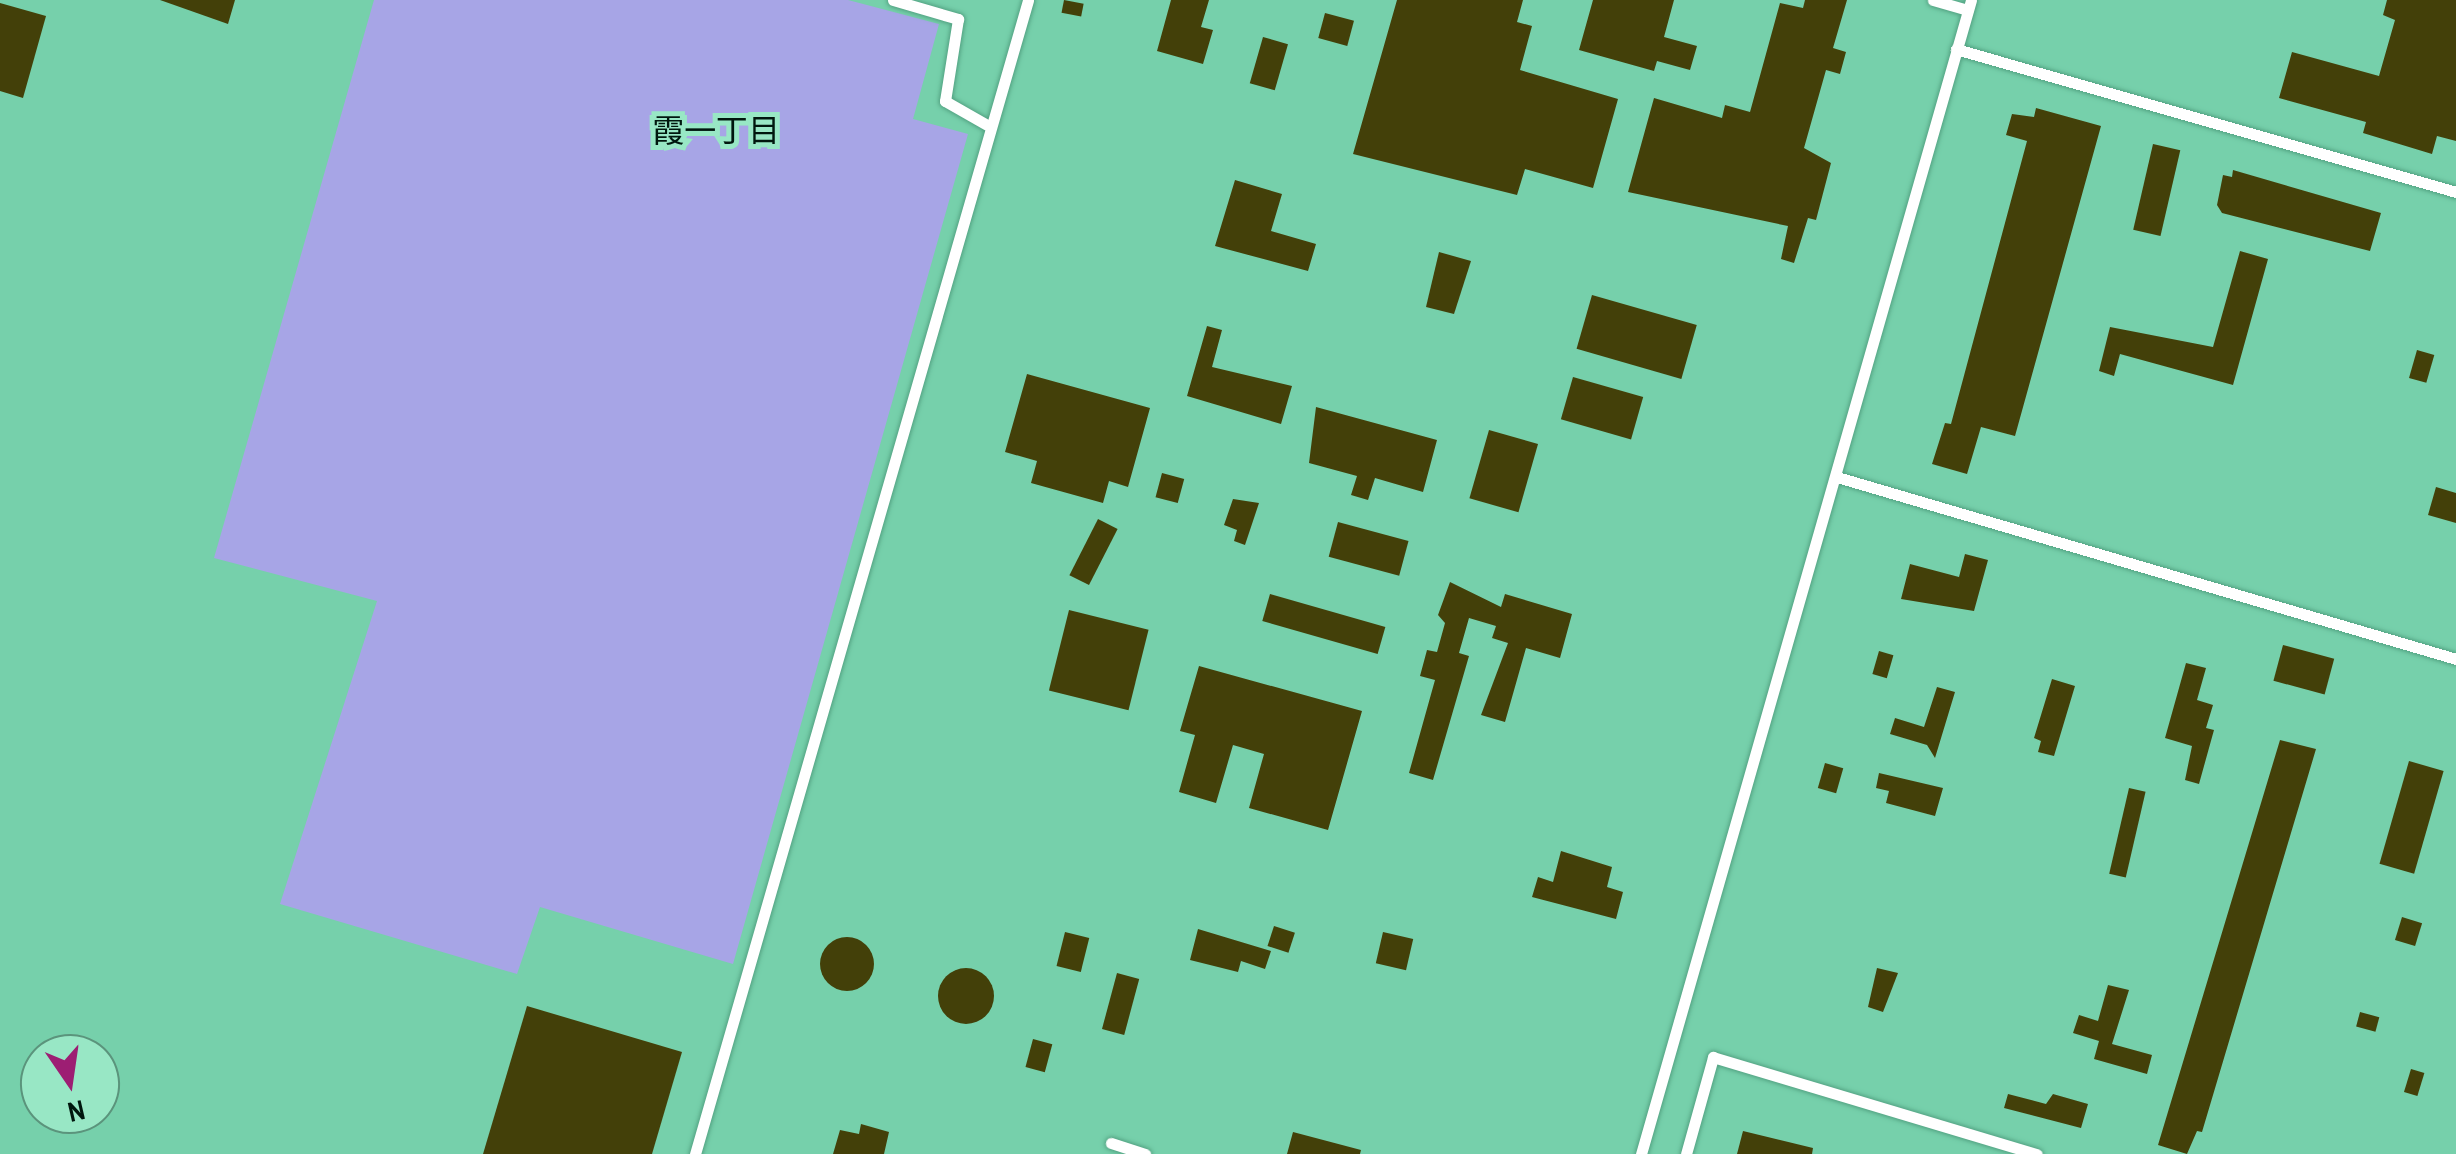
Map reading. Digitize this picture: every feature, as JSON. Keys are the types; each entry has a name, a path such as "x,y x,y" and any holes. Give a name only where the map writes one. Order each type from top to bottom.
{"lane":[{"path":"894,0 958,18 945,101 987,125"},
{"path":"695,1154 987,125 1028,0"},
{"path":"1641,1154 1969,5 1932,0"},
{"path":"1956,49 2456,192"},
{"path":"1837,476 2456,659"},
{"path":"1686,1154 1713,1057 2037,1154"},
{"path":"1111,1143 1145,1154"}],"shaded area":[{"path":"0,0 2456,0 2456,1154 0,1154"},
{"path":"374,0 848,0 939,24 913,119 968,134 733,964 540,907 517,974 280,904 377,601 214,558"}],"building":[{"path":"160,0 235,0 228,24"},
{"path":"1064,0 1084,4 1081,17 1062,13"},
{"path":"1171,0 1209,0 1201,27 1213,30 1203,64 1157,51"},
{"path":"1397,0 1523,0 1517,22 1532,26 1520,70 1618,99 1593,188 1525,169 1517,195 1353,154"},
{"path":"1593,0 1674,0 1664,37 1697,46 1690,70 1657,61 1654,71 1579,50"},
{"path":"1805,0 1847,0 1833,48 1846,52 1840,74 1826,70 1804,148 1831,163 1816,220 1808,218 1794,263 1781,259 1788,226 1628,192 1654,98 1722,118 1725,105 1750,112 1780,3 1803,8"},
{"path":"2387,0 2456,0 2456,141 2437,136 2432,154 2363,133 2366,122 2279,98 2292,52 2379,76 2395,20 2383,15"},
{"path":"0,3 46,16 23,98 0,91"},
{"path":"1325,13 1354,21 1347,46 1318,38"},
{"path":"1263,37 1288,44 1275,90 1250,83"},
{"path":"2036,108 2101,126 2015,436 1981,427 1967,474 1932,464 1945,423 1951,424 2027,141 2006,135 2012,114 2034,117"},
{"path":"2153,144 2180,150 2160,236 2133,230"},
{"path":"2233,170 2381,213 2370,251 2222,213 2217,205 2223,175 2232,177"},
{"path":"1235,180 1282,194 1271,231 1316,244 1308,271 1215,246"},
{"path":"2240,251 2268,259 2233,385 2120,354 2114,376 2099,371 2110,327 2213,347"},
{"path":"1439,252 1471,261 1454,314 1426,307"},
{"path":"1592,295 1697,325 1681,379 1577,349"},
{"path":"1207,326 1222,330 1212,367 1292,386 1281,424 1187,396"},
{"path":"2417,350 2434,355 2426,383 2409,378"},
{"path":"1027,374 1150,408 1128,487 1109,481 1103,503 1031,483 1037,461 1005,452"},
{"path":"1573,377 1643,397 1631,439 1561,419"},
{"path":"1316,407 1437,440 1423,492 1375,478 1368,500 1351,495 1357,476 1309,463"},
{"path":"1489,430 1538,444 1518,512 1469,498"},
{"path":"1162,473 1184,479 1178,503 1156,497"},
{"path":"2436,487 2456,493 2456,523 2428,515"},
{"path":"1233,499 1259,503 1245,545 1234,541 1237,530 1224,525"},
{"path":"1098,519 1118,529 1089,585 1069,575"},
{"path":"1338,522 1409,541 1399,576 1329,557"},
{"path":"1965,554 1988,560 1974,611 1901,599 1910,564 1959,577"},
{"path":"1450,582 1501,607 1505,594 1572,614 1560,658 1526,648 1505,722 1481,715 1508,643 1492,638 1496,626 1469,618 1459,653 1469,656 1433,780 1409,773 1435,680 1420,676 1427,650 1437,652 1445,623 1438,615"},
{"path":"1270,594 1385,627 1378,654 1262,621"},
{"path":"1069,610 1149,630 1128,710 1049,691"},
{"path":"2283,645 2334,659 2325,694 2273,681"},
{"path":"1879,651 1893,655 1887,678 1872,674"},
{"path":"2186,663 2206,668 2197,700 2213,705 2206,728 2214,730 2199,784 2185,780 2192,746 2165,738"},
{"path":"1199,666 1362,711 1328,830 1249,808 1264,754 1233,745 1216,803 1179,792 1195,735 1180,731"},
{"path":"2052,679 2075,686 2054,756 2038,752 2041,741 2034,738"},
{"path":"1937,687 1955,692 1935,758 1927,745 1890,734 1895,718 1924,727"},
{"path":"2280,740 2316,749 2202,1132 2197,1131 2187,1154 2158,1145"},
{"path":"2409,761 2444,771 2414,874 2380,864"},
{"path":"1825,763 1843,768 1836,793 1818,788"},
{"path":"1879,773 1943,788 1935,816 1886,803 1889,791 1876,788"},
{"path":"2129,788 2146,792 2126,878 2109,874"},
{"path":"1561,851 1612,867 1607,887 1623,892 1616,919 1532,897 1538,877 1553,882"},
{"path":"2402,917 2422,923 2415,946 2395,940"},
{"path":"1274,926 1295,933 1288,953 1268,946"},
{"path":"1198,929 1271,951 1265,969 1241,961 1238,972 1190,960"},
{"path":"1065,932 1089,938 1081,972 1057,966"},
{"path":"1383,932 1413,939 1406,970 1376,963"},
{"path":"847,937 866,945 874,964 866,983 847,991 828,983 820,964 828,945"},
{"path":"966,968 986,976 994,996 986,1016 966,1024 946,1016 938,996 946,976"},
{"path":"1877,968 1898,973 1883,1012 1868,1007"},
{"path":"1117,973 1139,979 1124,1035 1102,1029"},
{"path":"2108,985 2129,990 2112,1044 2152,1055 2147,1074 2094,1059 2099,1041 2073,1033 2079,1015 2098,1021"},
{"path":"527,1006 682,1052 652,1154 483,1154"},
{"path":"2360,1012 2379,1017 2375,1032 2356,1026"},
{"path":"1033,1039 1052,1044 1045,1072 1025,1067"},
{"path":"2411,1069 2424,1073 2417,1096 2404,1092"},
{"path":"2008,1094 2046,1104 2053,1094 2088,1104 2081,1128 2004,1108"},
{"path":"861,1124 889,1132 884,1154 833,1154 840,1130 859,1134"},
{"path":"1743,1131 1813,1148 1812,1154 1737,1154"},
{"path":"1293,1132 1361,1150 1360,1154 1287,1154"}],"district":[{"name":"霞一丁目","path":"716,131"}]}
